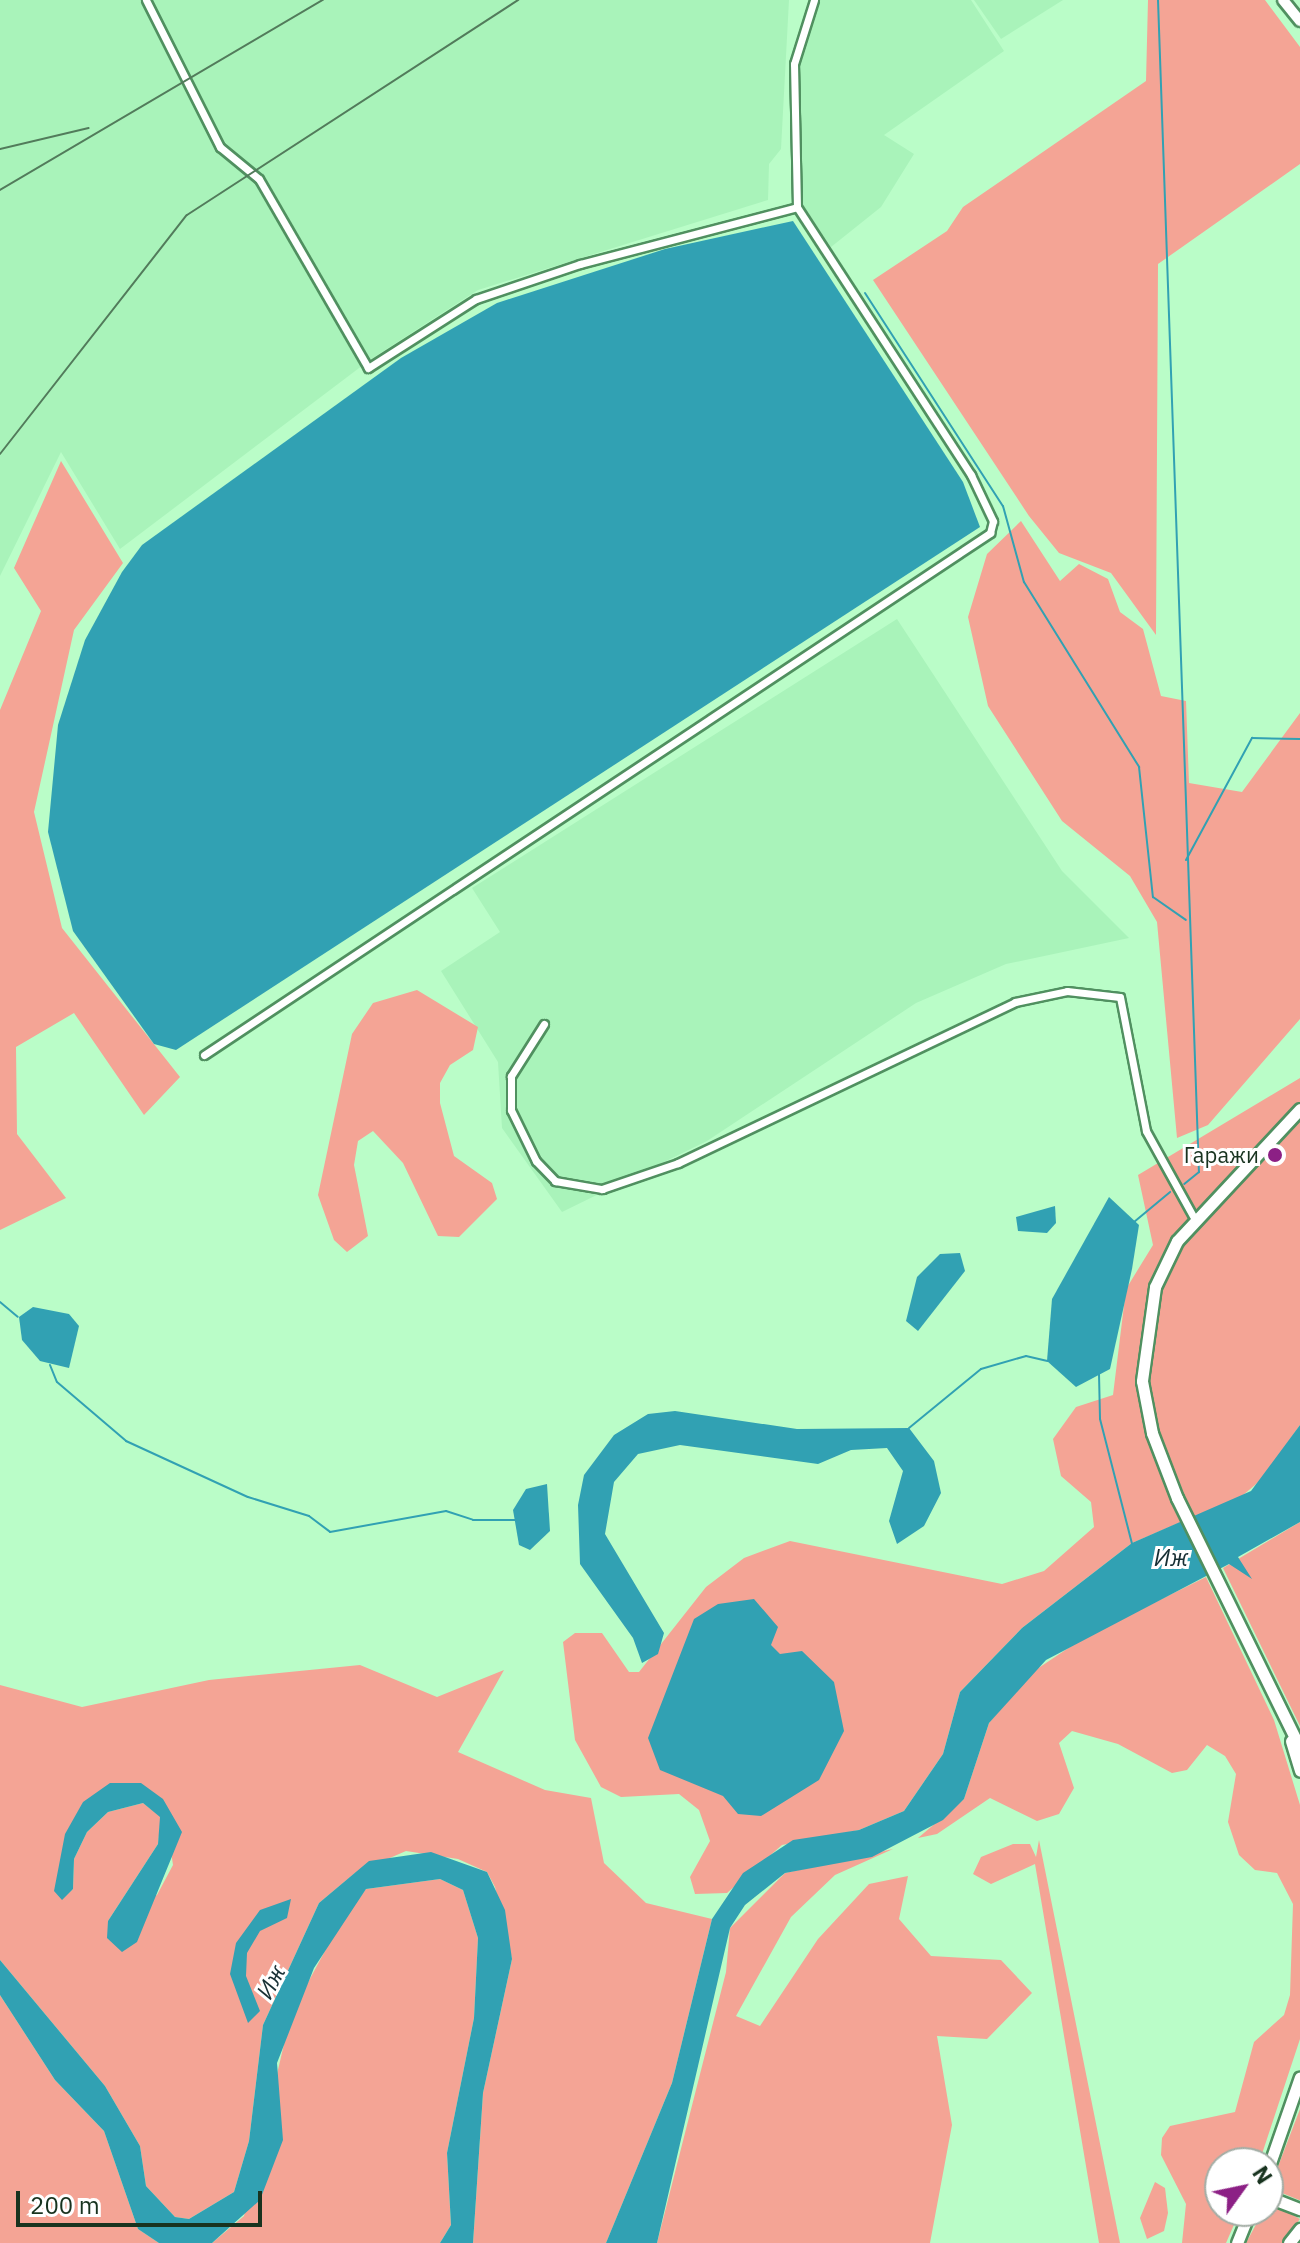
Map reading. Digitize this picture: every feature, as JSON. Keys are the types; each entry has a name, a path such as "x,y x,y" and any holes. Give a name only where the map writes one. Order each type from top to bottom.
{"main road":[{"path":"1283,0 1300,21"},
{"path":"1300,1109 1193,1216 1155,1287 1143,1347 1147,1412 1177,1498 1300,1748"},
{"path":"1272,1693 1300,1771"},
{"path":"1276,2147 1300,2077"},
{"path":"1289,2243 1300,2229"}],"street":[{"path":"146,0 220,147 259,179 368,368 476,299 580,264 797,207"},
{"path":"204,1055 990,533 993,521 971,475 797,207 794,64 814,0"},
{"path":"544,1024 511,1076 511,1110 536,1161 555,1181 602,1189 678,1163 1015,1002 1067,991 1120,997 1146,1131 1193,1216"}],"shaded area":[{"path":"0,0 789,0 781,149 769,164 768,200 478,290 371,359 120,549 61,452 0,576"},
{"path":"819,0 971,0 1004,51 884,135 914,154 881,207 831,247 802,204 799,167 800,65"},
{"path":"974,0 1063,0 1001,39"},
{"path":"1148,0 1265,0 1300,47 1300,164 1158,264 1156,635 1111,573 1059,553 1029,516 873,280 947,231 963,207 1146,81"},
{"path":"61,461 123,563 74,630 34,812 62,928 180,1077 144,1115 74,1013 16,1047 17,1134 66,1198 0,1230 0,710 41,611 14,568"},
{"path":"1021,521 1060,581 1079,564 1108,579 1120,612 1143,629 1161,696 1186,701 1189,783 1242,792 1300,713 1300,1019 1208,1125 1177,1138 1157,922 1130,876 1062,821 988,706 968,617 987,554"},
{"path":"897,619 1062,871 1129,938 1006,964 916,1003 707,1141 562,1212 502,1128 498,1062 441,971 500,932 472,888"},
{"path":"417,990 478,1027 473,1050 450,1065 440,1083 440,1103 454,1156 492,1183 497,1199 459,1237 438,1236 403,1163 373,1131 358,1141 354,1165 368,1236 347,1252 334,1240 318,1195 352,1034 373,1003"},
{"path":"1300,1078 1300,1425 1262,1479 1242,1496 1132,1543 1022,1628 960,1692 943,1754 904,1811 859,1830 782,1845 727,1893 695,1894 690,1877 710,1841 699,1810 679,1794 621,1797 601,1787 575,1740 563,1642 575,1633 602,1633 629,1672 639,1672 706,1587 744,1558 790,1541 1002,1584 1044,1571 1094,1527 1091,1502 1061,1476 1053,1439 1076,1407 1113,1395 1126,1289 1153,1245 1138,1175"},
{"path":"1300,1522 1300,1726 1223,1568"},
{"path":"1206,1577 1274,1720 1300,1805 1300,2039 1264,2147 1204,2147 1204,2227 1233,2227 1226,2243 1182,2243 1186,2204 1161,2155 1162,2138 1170,2126 1235,2112 1254,2042 1284,2015 1290,1995 1293,1904 1277,1873 1255,1870 1239,1855 1228,1822 1236,1774 1225,1756 1207,1745 1187,1770 1172,1773 1118,1744 1072,1731 1059,1743 1074,1788 1059,1814 1037,1821 990,1798 937,1834 918,1838 964,1799 989,1723 1028,1675 1085,1637"},
{"path":"360,1665 437,1697 504,1670 458,1752 545,1790 591,1798 604,1863 646,1903 712,1919 672,2083 606,2243 473,2243 483,2093 512,1959 495,1887 487,1872 458,1859 406,1851 355,1873 319,1903 263,2025 249,2141 234,2192 189,2219 175,2217 146,2186 140,2146 105,2086 0,1960 0,1685 82,1707 209,1680","holes":["163,1799 173,1865 157,1895 108,1921 158,1844 161,1817 143,1803 108,1812 87,1832 74,1859 73,1889 62,1899 83,1802"]},
{"path":"1039,1840 1120,2243 1099,2243 1035,1864 991,1884 973,1874 981,1857 1013,1844 1030,1844 1036,1857"},
{"path":"893,1849 835,1875 791,1917 736,2016 760,2026 818,1939 869,1884 908,1876 899,1919 931,1956 1001,1960 1032,1993 987,2039 937,2036 952,2125 930,2243 657,2243 726,1972 730,1928 785,1873"},
{"path":"440,1879 463,1890 478,1938 474,2018 447,2153 451,2225 440,2243 212,2243 244,2216 291,2014 340,1923 366,1889"},
{"path":"0,1995 55,2080 104,2131 138,2229 159,2243 0,2243"},
{"path":"1300,2109 1300,2200 1284,2194 1284,2151"},
{"path":"1155,2182 1165,2188 1168,2213 1164,2231 1147,2239 1140,2218"},
{"path":"1284,2210 1300,2219 1282,2243 1246,2243 1255,2227 1284,2227"}],"water":[{"path":"793,221 963,482 980,527 176,1050 154,1044 73,931 48,832 58,725 85,640 122,572 142,545 401,358 497,303 665,249"},
{"path":"1109,1197 1139,1225 1132,1269 1110,1369 1076,1387 1047,1361 1052,1299"},
{"path":"1055,1206 1056,1223 1047,1233 1018,1231 1016,1217"},
{"path":"960,1253 965,1271 918,1331 906,1321 917,1277 940,1254"},
{"path":"33,1307 69,1314 79,1326 69,1368 40,1361 22,1340 19,1317"},
{"path":"675,1411 797,1429 909,1428 934,1461 941,1493 924,1526 897,1544 889,1521 903,1471 887,1448 851,1450 818,1464 680,1445 638,1454 614,1482 605,1534 664,1633 658,1654 642,1663 633,1638 580,1564 578,1505 584,1475 614,1435 648,1414"},
{"name":"Иж","path":"1300,1425 1300,1522 1238,1557 1252,1579 1229,1564 1046,1660 989,1723 964,1799 943,1820 872,1857 785,1873 745,1905 730,1928 657,2243 606,2243 672,2083 712,1919 743,1873 793,1840 859,1830 904,1811 943,1754 960,1692 1022,1628 1132,1543 1251,1491"},
{"path":"547,1484 550,1531 530,1550 519,1545 513,1510 526,1489"},
{"path":"754,1599 778,1627 771,1645 780,1654 802,1651 834,1682 844,1731 819,1780 761,1816 738,1814 723,1796 660,1770 648,1738 694,1619 718,1604"},
{"path":"110,1783 141,1783 163,1799 182,1832 137,1942 122,1952 107,1938 108,1921 158,1844 160,1817 143,1803 108,1812 87,1832 74,1859 73,1889 62,1900 54,1891 65,1834 83,1802"},
{"name":"Иж","path":"431,1852 487,1872 505,1910 512,1959 483,2093 473,2243 440,2243 451,2225 447,2153 474,2018 478,1938 463,1890 440,1879 366,1889 314,1968 277,2063 283,2140 260,2200 212,2243 159,2243 138,2229 104,2131 55,2080 0,1995 0,1960 105,2086 140,2146 146,2186 175,2217 189,2219 234,2192 249,2141 263,2025 319,1903 369,1861"},
{"path":"291,1899 287,1918 260,1931 247,1953 246,1976 260,2011 248,2023 230,1974 236,1943 260,1910"}],"waterway":[{"path":"1158,0 1199,1172 1184,1184"},
{"path":"865,293 1003,506 1024,582 1139,767 1153,897 1186,920"},
{"path":"1186,860 1252,738 1300,739"},
{"path":"1134,1222 1170,1192"},
{"path":"0,1302 18,1317"},
{"path":"909,1428 981,1369 1026,1356 1047,1361"},
{"path":"50,1365 57,1382 126,1441 248,1497 309,1516 330,1532 446,1511 473,1520 516,1520"},
{"path":"1099,1374 1100,1419 1132,1544"}],"railway":[{"path":"0,190 323,0"},
{"path":"0,454 187,215 518,0"},
{"path":"0,149 89,128"}],"place":[{"name":"Гаражи","path":"1275,1155"}]}
